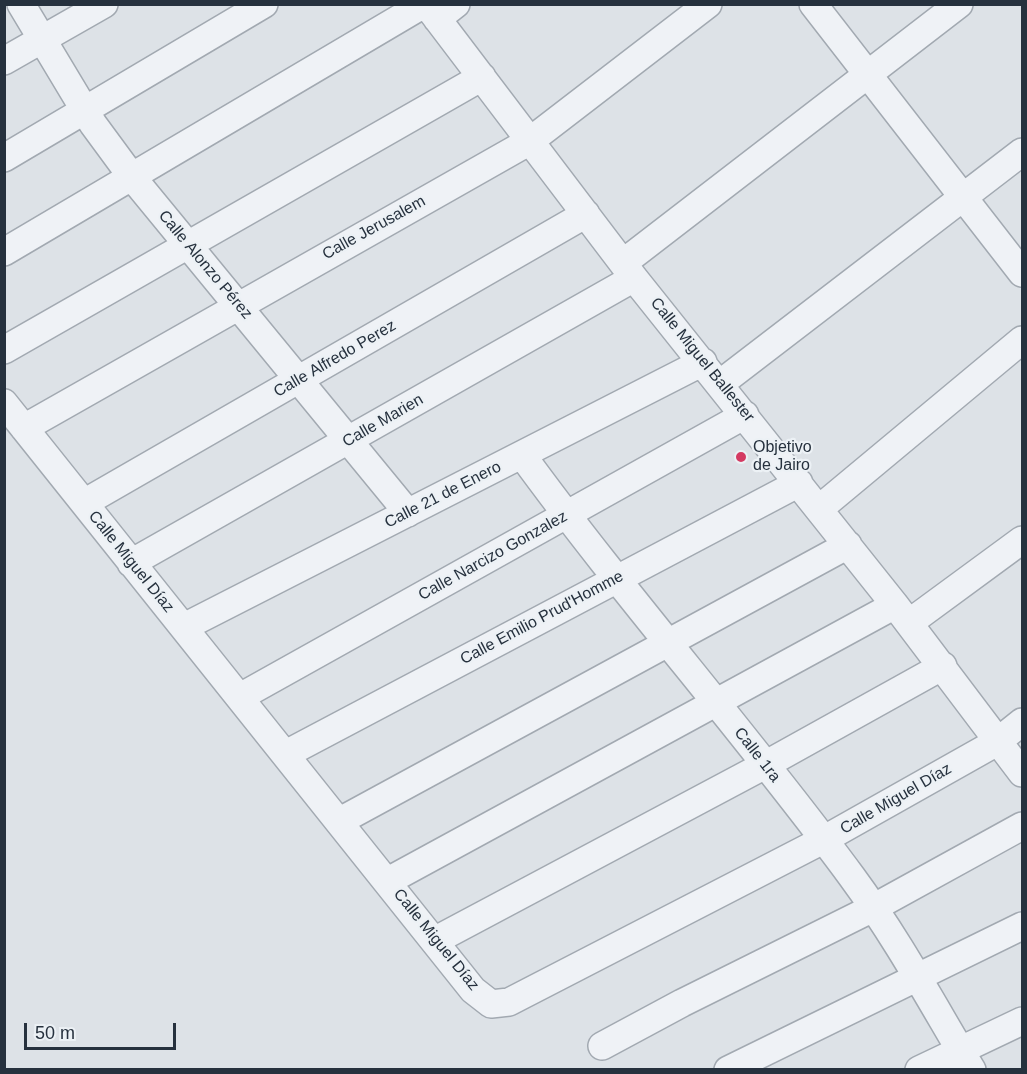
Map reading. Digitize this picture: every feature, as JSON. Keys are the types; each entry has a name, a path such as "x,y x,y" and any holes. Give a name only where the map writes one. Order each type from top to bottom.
{"street":[{"name":"Calle Alonzo Pérez","path":"21,4 85,110 132,177 408,513"},
{"path":"4,61 104,4"},
{"path":"4,158 264,4"},
{"name":"Calle Jerusalem","path":"24,428 530,141 708,4"},
{"path":"813,4 1023,273"},
{"name":"Calle Marien","path":"131,562 349,440 629,270 868,75 959,4"},
{"path":"4,252 132,177 436,8"},
{"name":"Calle Miguel Ballester","path":"436,8 482,77 586,214 943,666 997,742 1023,773"},
{"path":"4,350 482,77"},
{"path":"721,383 1023,152"},
{"name":"Calle Alfredo Perez","path":"84,503 586,214"},
{"path":"819,509 1023,340"},
{"name":"Calle 21 de Enero","path":"184,627 703,362"},
{"name":"Calle Miguel Díaz","path":"4,403 436,940 473,990 491,1004 509,1002 823,840 997,742 1023,722"},
{"name":"Calle Narcizo Gonzalez","path":"240,697 746,415"},
{"name":"Calle 1ra","path":"522,454 566,515 765,765 873,908 918,976 966,1059"},
{"name":"Calle Emilio Prud'Homme","path":"286,754 799,483"},
{"path":"388,881 715,702 902,614 1023,540"},
{"path":"339,821 848,545"},
{"path":"436,940 765,765 943,666"},
{"path":"602,1047 682,1003 873,908 1023,826"},
{"path":"728,1070 1023,926"},
{"path":"919,1070 966,1059 1023,1022"}],"place":[{"name":"Objetivo de Jairo","path":"741,457"}]}
